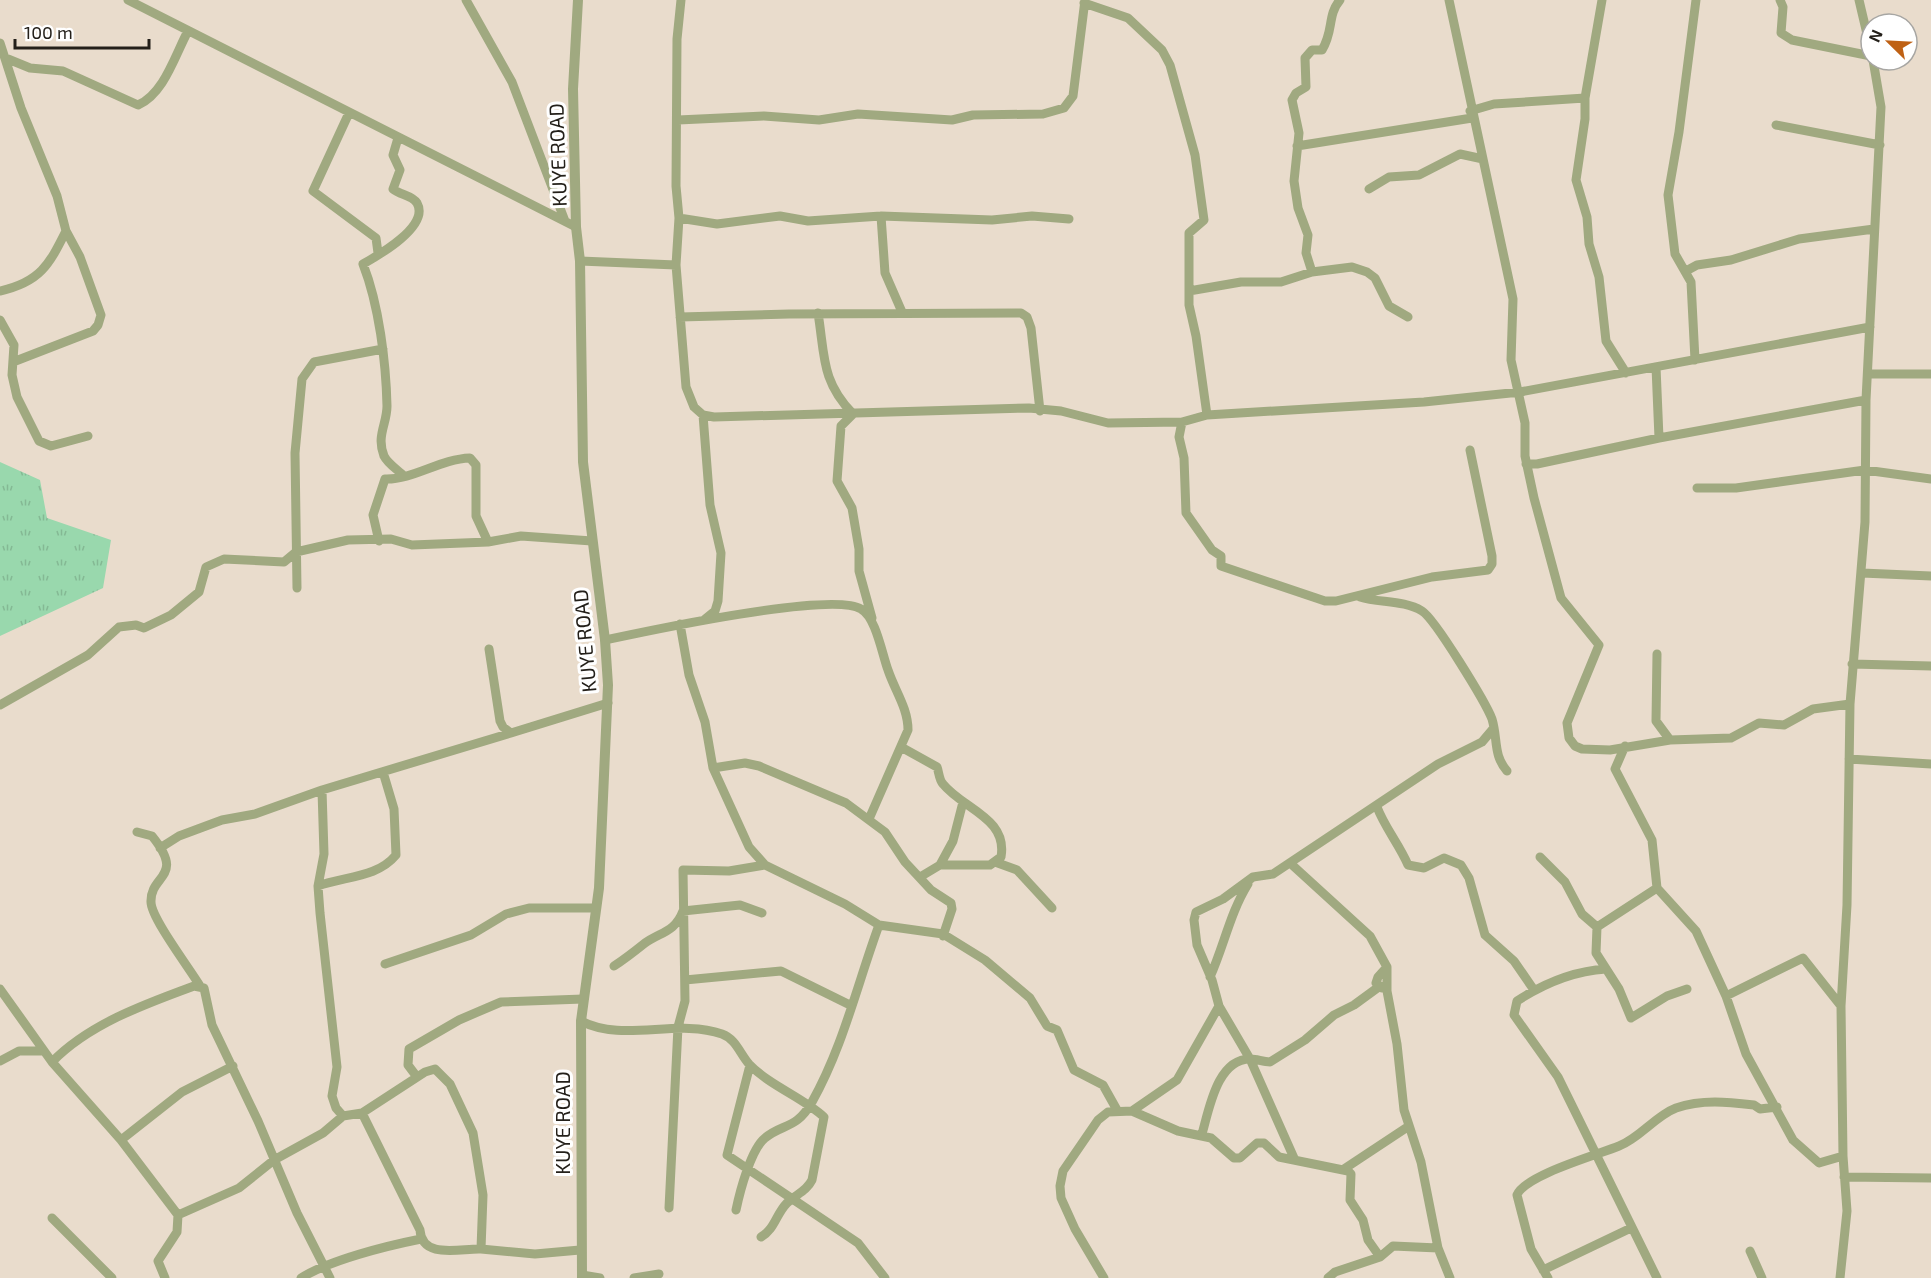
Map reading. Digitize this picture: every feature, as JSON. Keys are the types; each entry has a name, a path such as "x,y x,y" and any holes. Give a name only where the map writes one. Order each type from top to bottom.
{"street":[{"path":"128,0 576,227"},
{"path":"466,0 512,82 565,221"},
{"name":"KUYE ROAD","path":"578,0 573,89 576,227 580,261 583,462 605,640 608,703 603,823 596,908 581,1021 580,1250 582,1276"},
{"path":"681,0 677,39 676,186 679,218 676,265 686,387 694,407 703,415 714,417 1029,408 1040,411 1061,411 1108,423 1182,422 1207,415 1424,402 1520,392 1870,327"},
{"path":"1312,272 1306,253 1308,235 1298,208 1294,181 1297,117 1292,100 1296,93 1306,87 1305,58 1312,50 1322,50 1326,44 1331,32 1330,21 1340,0"},
{"path":"1449,0 1471,115 1483,159 1513,299 1511,360 1520,392 1525,423 1526,464 1561,598 1599,645 1567,723 1566,732 1575,746 1582,749 1610,750 1670,740 1731,738 1759,723 1784,725 1813,709 1850,704"},
{"path":"1602,0 1585,98 1585,119 1576,180 1587,218 1589,244 1599,278 1606,341 1626,373"},
{"path":"1695,360 1691,282 1675,254 1668,195 1679,132 1696,0"},
{"path":"1780,0 1783,7 1781,33 1792,40 1859,51"},
{"path":"678,120 764,116 819,120 858,114 952,120 973,115 1043,114 1064,108 1073,96 1084,1 1128,18 1162,50 1170,65 1195,155 1204,220 1189,233 1189,305 1196,336 1207,415"},
{"path":"8,59 30,68 63,71 138,105 149,101 156,92 188,31"},
{"path":"0,43 8,59 21,108 57,196 66,231 80,257 100,315 98,325 93,331 13,362"},
{"path":"1840,1278 1847,1233 1843,1156 1841,1006 1847,905 1850,704 1862,573 1866,399 1880,145 1881,107 1875,72"},
{"path":"1297,146 1471,115 1494,104 1585,98"},
{"path":"349,113 314,191 376,238 378,253"},
{"path":"1776,125 1880,145"},
{"path":"398,138 393,156 400,170 393,189 414,199 420,212 409,232 363,264 374,302 382,349 387,410 381,428 381,444 388,462 404,476"},
{"path":"1368,189 1389,177 1419,175 1461,154 1483,159"},
{"path":"679,218 717,224 780,216 825,222 881,216 992,220 1032,216 1068,219"},
{"path":"881,216 885,273 902,312"},
{"path":"1686,271 1697,265 1731,260 1799,239 1874,229"},
{"path":"0,291 36,278 52,259 66,231"},
{"path":"580,261 676,265"},
{"path":"1189,291 1241,282 1293,280 1312,272 1345,266 1367,272 1379,283 1389,306 1408,317"},
{"path":"680,317 902,312 1021,313 1027,317 1031,328 1040,411"},
{"path":"819,313 827,371 833,391 853,414"},
{"path":"0,320 14,345 13,385 17,397 29,424 43,444 51,446 88,436"},
{"path":"297,588 295,453 302,379 314,362 382,349"},
{"path":"1656,367 1659,438"},
{"path":"1868,374 1931,374"},
{"path":"1526,464 1537,464 1659,438 1866,399"},
{"path":"853,414 841,426 842,445 837,481 852,508 859,571 872,621 889,674 908,718 908,730 869,819"},
{"path":"702,622 715,611 718,601 721,553 710,505 703,415"},
{"path":"1182,422 1179,437 1184,459 1186,513 1212,550 1221,556 1221,566 1325,601 1357,596 1432,577 1488,570 1492,564 1492,556 1470,450"},
{"path":"379,541 373,514 377,496 385,479 401,479 404,476 463,458 473,460 476,465 476,516 488,542"},
{"path":"1697,488 1736,488 1865,470 1931,479"},
{"path":"0,705 88,655 119,627 144,628 171,615 199,592 206,567 224,559 284,562 296,552 348,540 391,539 412,545 488,542 521,536 592,541"},
{"path":"1862,573 1931,576"},
{"path":"1357,596 1375,602 1412,607 1432,619 1448,642 1491,718 1495,751 1499,763 1507,771"},
{"path":"605,640 680,624 749,613 838,603 863,609 872,621"},
{"path":"680,624 689,675 705,722 713,768 749,847 765,865 862,913 879,925 943,936 985,960 1030,998 1047,1026 1057,1030 1074,1070 1103,1085 1117,1110"},
{"path":"489,649 500,721 503,727 511,733"},
{"path":"1657,654 1656,721 1670,740"},
{"path":"1852,664 1931,666"},
{"path":"160,848 193,831 222,820 255,814 322,790 608,703"},
{"path":"1294,1158 1250,1059 1219,1006 1197,945 1194,920 1196,912 1223,899 1253,877 1274,874 1438,764 1482,742 1493,729"},
{"path":"1625,746 1615,769 1652,840 1657,888 1696,931 1725,996 1746,1054 1793,1140 1819,1162 1843,1156"},
{"path":"901,747 937,766 941,783 995,826 1001,837 1001,857 990,865 940,865"},
{"path":"1610,750 1619,761"},
{"path":"1849,759 1931,764"},
{"path":"713,768 745,763 759,766 846,803 869,819 885,832 905,862 931,890 951,903 952,909 943,936"},
{"path":"318,886 371,873 388,866 396,855 394,809 383,772"},
{"path":"322,790 324,854 318,886 337,1067 332,1096 336,1108 343,1116"},
{"path":"920,877 940,865 953,841 963,802"},
{"path":"1377,807 1386,830 1399,845 1408,865 1424,868 1444,858 1461,865 1469,878 1485,935 1514,961 1534,990"},
{"path":"137,832 152,836 167,865 164,877 153,893 151,902 155,916 200,986 204,988 212,1025 233,1066 292,1204 330,1278"},
{"path":"1540,857 1565,882 1582,914 1597,927"},
{"path":"995,862 1017,870 1052,908"},
{"path":"1290,863 1370,936 1387,967 1383,989 1392,1006 1403,1101 1421,1162 1438,1248 1450,1278"},
{"path":"669,1208 678,1027 685,1002 683,870 729,871 765,865"},
{"path":"1210,977 1239,898 1253,877"},
{"path":"1597,927 1657,888"},
{"path":"683,911 740,905 762,913"},
{"path":"385,964 471,935 506,914 529,908 596,908"},
{"path":"614,966 647,942 671,930 679,922 683,911"},
{"path":"736,1209 747,1170 765,1138 795,1124 811,1105 838,1050 850,1005 879,925"},
{"path":"1587,970 1596,953 1597,927"},
{"path":"1596,953 1618,989 1631,1018 1666,996 1687,989"},
{"path":"1725,996 1803,958 1841,1006"},
{"path":"1605,969 1587,970 1534,990 1517,1001 1514,1015 1558,1077 1657,1278"},
{"path":"685,980 782,971 850,1005"},
{"path":"52,1062 74,1041 157,1000 200,986"},
{"path":"0,989 52,1062 121,1140 178,1215 177,1232 158,1261 165,1278"},
{"path":"1202,1134 1213,1096 1222,1077 1235,1064 1250,1059 1270,1062 1305,1040 1334,1015 1383,989"},
{"path":"417,1077 408,1065 409,1049 459,1020 501,1002 583,999"},
{"path":"1132,1111 1177,1080 1219,1006"},
{"path":"581,1021 607,1029 678,1027 722,1034 734,1042 750,1065 811,1105 824,1117 809,1187 790,1200 769,1232 761,1237"},
{"path":"0,1061 19,1051 44,1051"},
{"path":"750,1065 727,1155 790,1200 806,1206 858,1243 885,1278"},
{"path":"121,1140 182,1092 233,1066"},
{"path":"178,1215 239,1188 274,1160 323,1133 343,1116 362,1113 417,1077 429,1071 440,1071 456,1095 470,1126 482,1183 481,1249"},
{"path":"1631,1228 1546,1274 1527,1239 1517,1195 1523,1185 1596,1154 1622,1146 1675,1108 1710,1102 1754,1105 1760,1109 1777,1107"},
{"path":"1104,1278 1075,1229 1061,1198 1060,1186 1063,1171 1089,1131 1108,1112 1117,1110 1132,1111 1178,1131 1202,1134 1212,1138 1234,1158 1239,1158 1257,1143 1264,1143 1279,1156 1344,1169 1351,1174 1350,1200 1363,1220 1368,1240 1380,1257"},
{"path":"362,1113 420,1230 421,1239 428,1248 463,1251 481,1249 535,1254 580,1250"},
{"path":"1344,1169 1409,1126"},
{"path":"1844,1177 1931,1178"},
{"path":"52,1218 112,1278"},
{"path":"301,1278 317,1268 325,1268 389,1246 421,1239"},
{"path":"1328,1278 1335,1272 1380,1257 1394,1246 1438,1248"},
{"path":"1750,1251 1762,1278"},
{"path":"634,1278 658,1274"},
{"path":"582,1276 600,1278"}],"green space":[{"path":"0,462 40,480 47,518 111,540 103,588 0,636"}]}
